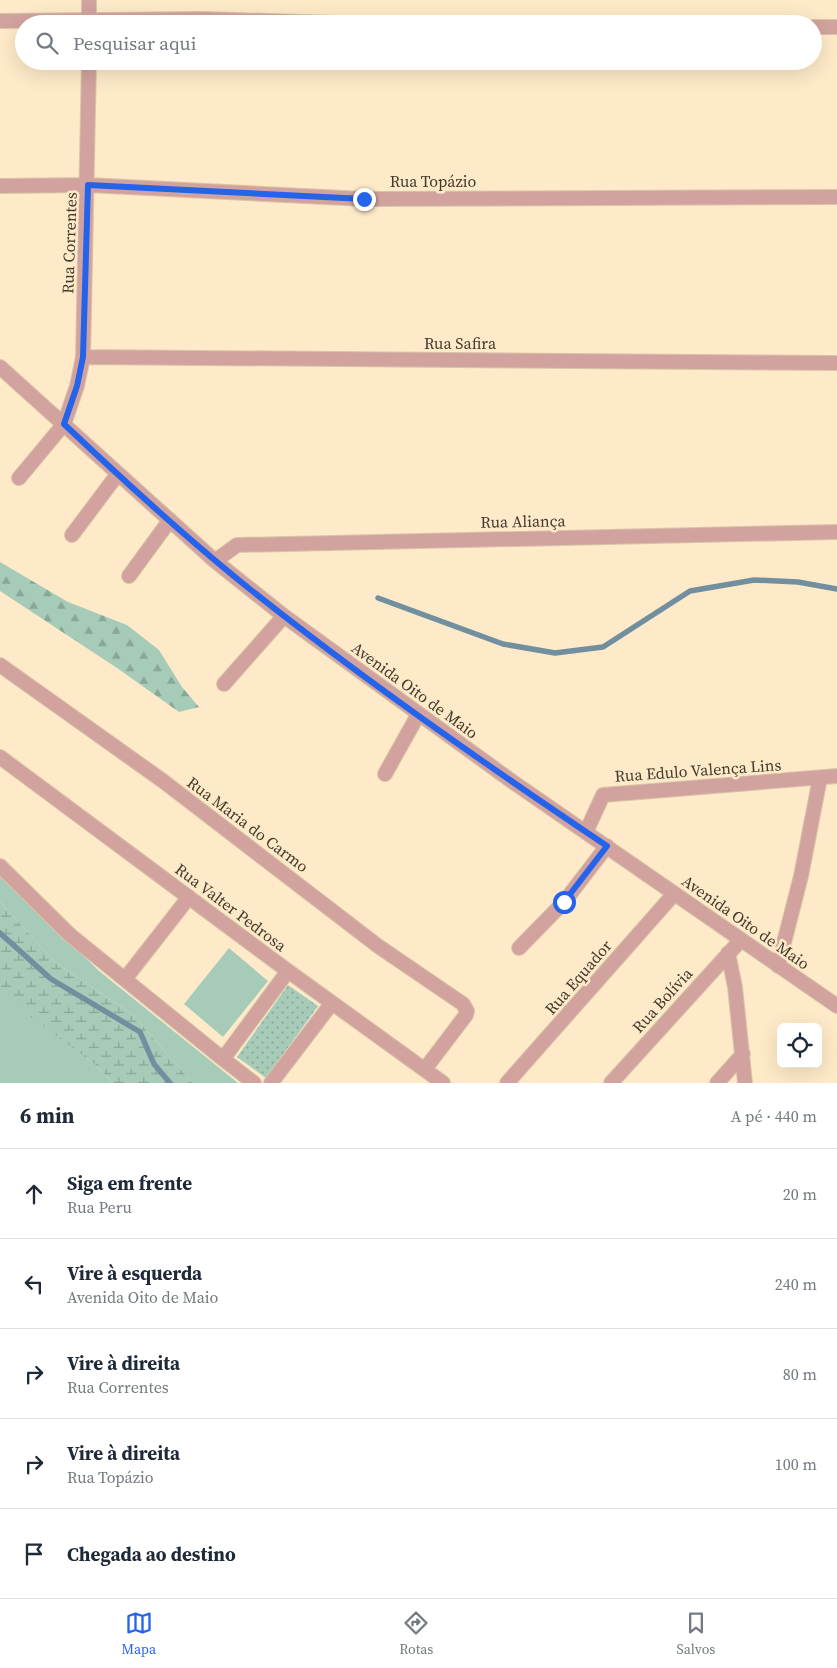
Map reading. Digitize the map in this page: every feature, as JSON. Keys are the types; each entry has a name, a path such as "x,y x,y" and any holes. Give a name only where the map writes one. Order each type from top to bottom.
{"street":[{"path":"89,0 89,15"},
{"path":"0,22 15,22"},
{"path":"822,27 837,27"},
{"name":"Rua Correntes","path":"64,424 77,386 83,357 89,70"},
{"name":"Rua Topázio","path":"0,186 88,185 364,199 837,196"},
{"name":"Rua Safira","path":"83,357 837,363"},
{"name":"Avenida Oito de Maio","path":"0,367 64,424 117,475 216,561 284,616 418,715 740,941 837,1006"},
{"path":"19,478 64,424"},
{"path":"72,535 117,475"},
{"path":"129,576 170,520"},
{"name":"Rua Aliança","path":"216,561 237,546 837,532"},
{"path":"224,684 284,616"},
{"name":"Rua Maria do Carmo","path":"0,665 163,781 378,946 463,1004 466,1007 466,1015 424,1069"},
{"path":"384,774 418,715"},
{"name":"Rua Valter Pedrosa","path":"0,757 288,971 443,1083"},
{"name":"Rua Edulo Valença Lins","path":"586,832 603,795 837,776"},
{"path":"778,966 801,876 820,778"},
{"path":"519,948 564,902 607,846"},
{"path":"0,866 70,935 254,1083"},
{"name":"Rua Equador","path":"507,1083 674,894"},
{"path":"125,978 189,897"},
{"name":"Rua Bolívia","path":"611,1083 740,941"},
{"path":"728,953 735,986 745,1083"},
{"path":"224,1059 288,971"},
{"path":"271,1083 332,1003"},
{"path":"716,1083 743,1054"}],"green space":[{"path":"0,562 68,602 127,625 159,650 182,687 199,707 179,712 117,668 0,591"},
{"path":"0,876 19,892 98,970 238,1083 193,1083 133,1015 55,962 0,902"},
{"path":"0,902 55,962 133,1015 193,1083 113,1083 93,1063 8,1000 0,992"},
{"path":"229,948 268,981 223,1037 184,1004"},
{"path":"288,985 318,1006 266,1078 237,1057"},
{"path":"0,992 93,1063 113,1083 0,1083"}],"waterway":[{"path":"378,598 503,644 555,653 603,647 690,591 754,580 798,582 837,589"},
{"path":"0,933 51,979 140,1032 154,1064 170,1083"}],"route":[{"path":"364,199 88,185 83,357 77,386 64,424 117,475 250,589 418,715 607,846 564,902"}]}
